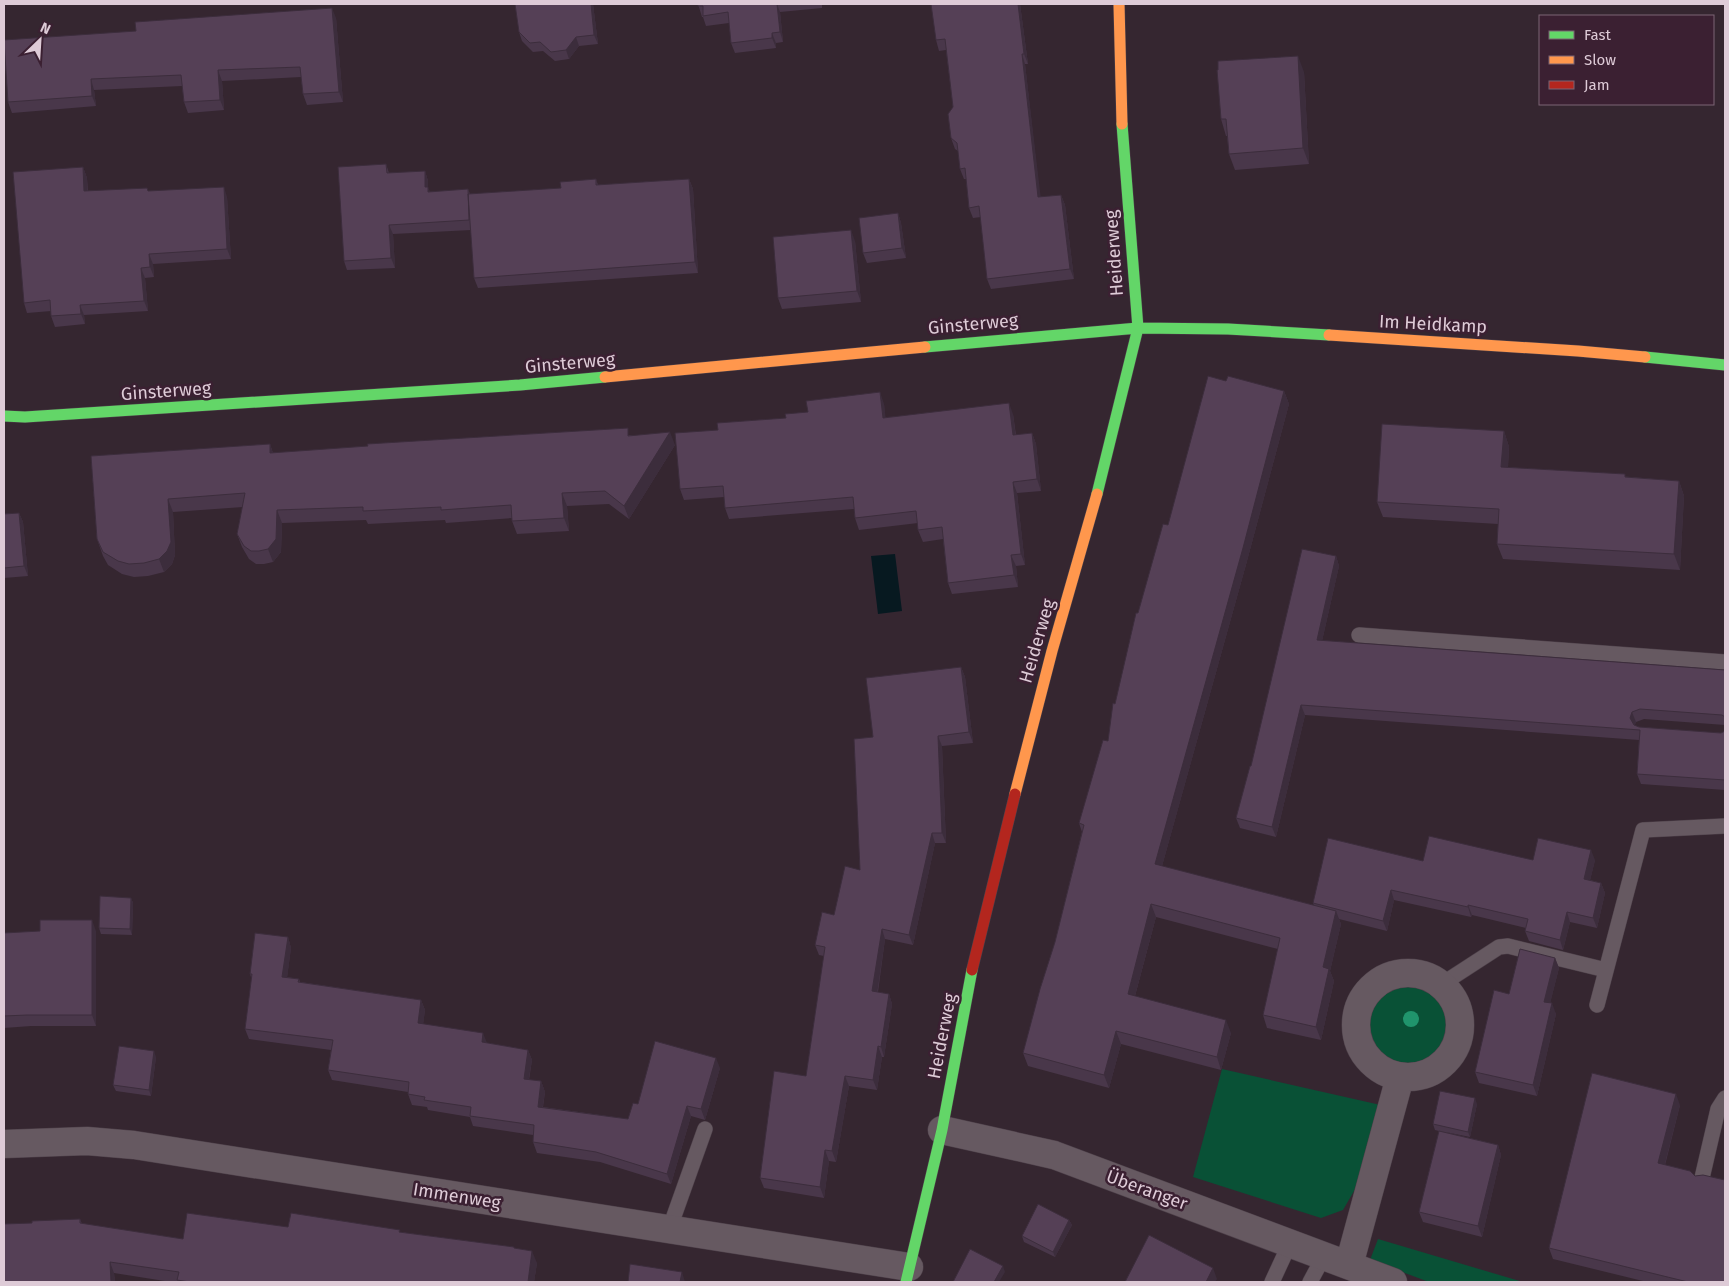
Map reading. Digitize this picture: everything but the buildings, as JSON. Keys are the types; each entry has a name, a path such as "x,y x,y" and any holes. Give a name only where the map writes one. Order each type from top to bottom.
{"street":[{"name":"Heiderweg","path":"907,1275 942,1130 976,950 1049,660 1094,506 1138,328 1121,114 1119,4"},
{"name":"Im Heidkamp","path":"1138,328 1228,329 1559,350 1725,365"},
{"name":"Ginsterweg","path":"4,416 25,417 520,385 1138,328"},
{"path":"1406,972 1425,975 1442,984 1453,998 1460,1013 1461,1030 1456,1047 1447,1061 1433,1072 1417,1077 1400,1077 1381,1071 1367,1058 1358,1041 1356,1022 1360,1003 1371,988 1387,977 1406,972"},
{"path":"1349,1266 1400,1077"},
{"name":"Überanger","path":"942,1130 1054,1155 1393,1282"},
{"name":"Immenweg","path":"4,1144 87,1141 134,1145 669,1230 907,1275"}],"lane":[{"path":"1359,635 1725,662"},
{"path":"1597,1005 1643,830 1725,826"},
{"path":"1442,984 1499,947 1508,946 1606,970"},
{"path":"1702,1178 1718,1109 1725,1098"},
{"path":"669,1230 705,1129"},
{"path":"1272,1282 1290,1243"},
{"path":"1310,1282 1324,1256"}],"green space":[{"path":"1409,984 1424,987 1437,996 1446,1009 1449,1024 1446,1039 1437,1052 1424,1061 1409,1064 1394,1061 1381,1052 1372,1039 1369,1024 1372,1009 1381,996 1394,987"},
{"path":"1222,1069 1385,1106 1354,1191 1343,1210 1321,1218 1193,1177"},
{"path":"1378,1239 1523,1282 1429,1282 1370,1260"}],"water":[{"path":"895,554 902,611 878,614 871,556"}],"traffic: fast":[{"path":"1097,494 1138,328 1122,124"},
{"path":"925,347 1138,328 1228,329 1329,335"},
{"path":"1645,357 1725,365"},
{"path":"4,416 25,417 520,385 605,377"},
{"path":"906,1282 942,1130 972,970"}],"traffic: slow":[{"path":"1119,4 1122,124"},
{"path":"1329,335 1645,357"},
{"path":"605,377 925,347"},
{"path":"1015,794 1052,651 1097,494"}],"traffic: jam":[{"path":"972,970 1015,794"}]}
